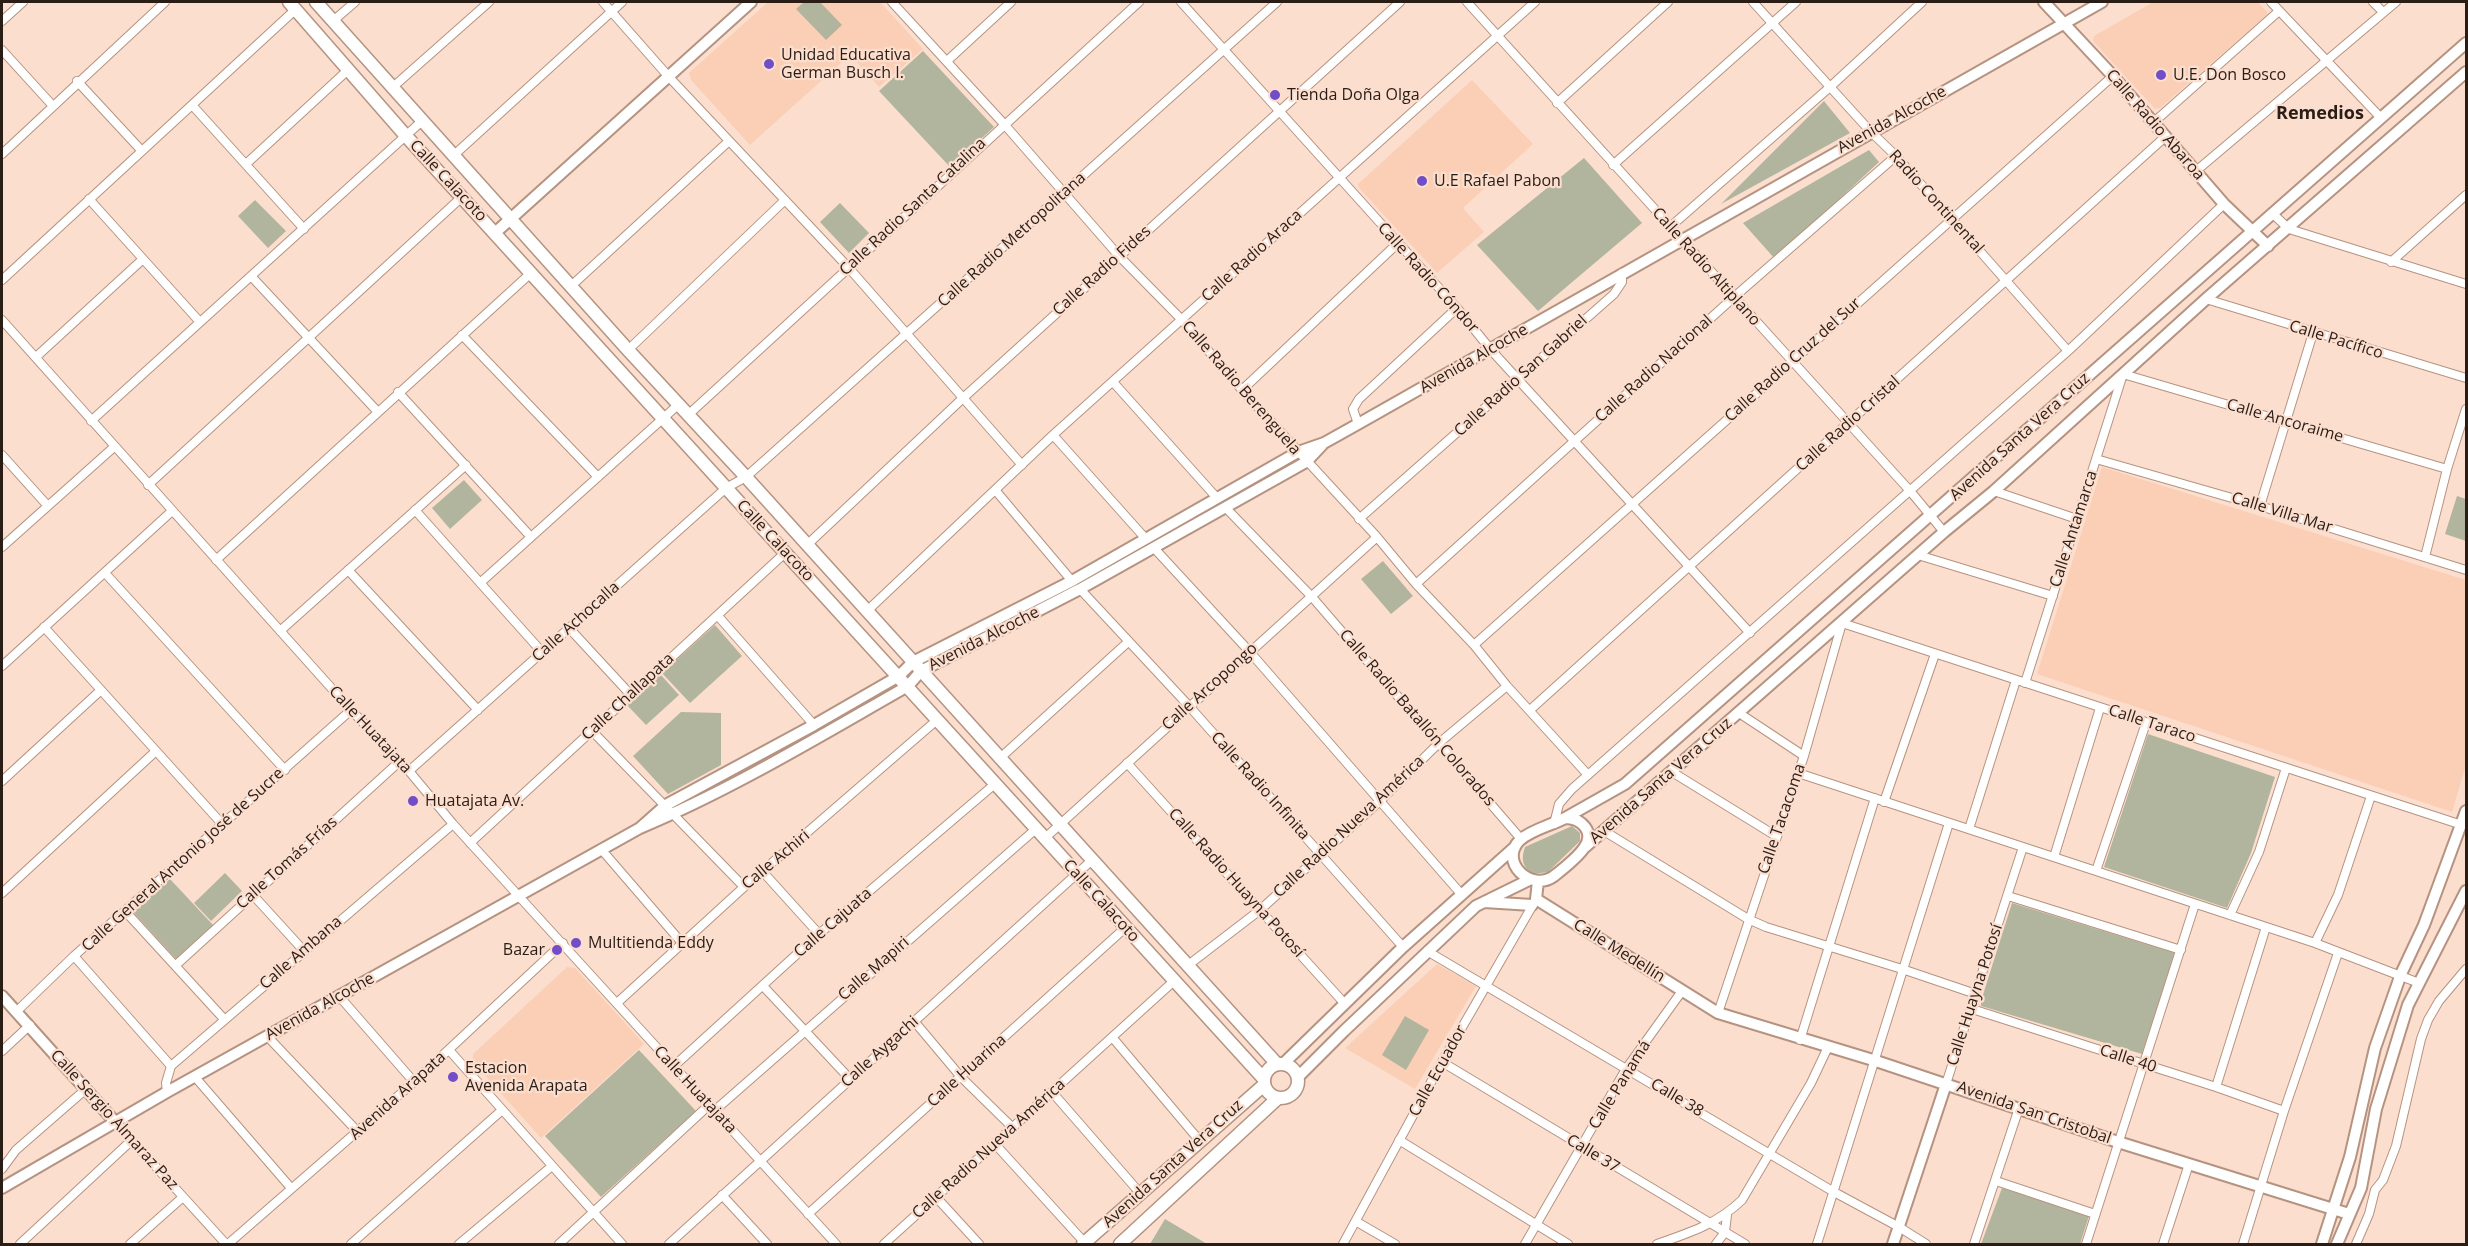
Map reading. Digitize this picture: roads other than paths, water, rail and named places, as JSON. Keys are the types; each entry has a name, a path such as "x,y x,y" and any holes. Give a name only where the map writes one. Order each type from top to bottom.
{"main road":[{"name":"Calle Calacoto","path":"316,2 570,287 808,544 1091,861 1280,1064"},
{"name":"Calle Calacoto","path":"292,5 406,136 904,681 1263,1081"},
{"path":"1280,1064 1295,1071 1298,1077 1298,1084 1291,1095 1278,1098 1266,1091 1263,1081 1270,1066 1280,1064"},
{"name":"Avenida Santa Vera Cruz","path":"1084,1244 1263,1081"},
{"name":"Avenida Santa Vera Cruz","path":"1120,1245 1278,1098"}],"street":[{"path":"2,21 23,2"},
{"path":"2,154 54,106 77,81 165,2"},
{"path":"333,21 355,2"},
{"path":"393,87 489,2"},
{"path":"603,2 669,77 848,267 1022,465"},
{"path":"453,156 622,2"},
{"path":"496,232 751,2"},
{"name":"Calle Radio Berenguela","path":"892,2 1004,124 1119,256 1181,319 1306,462 1377,537 1416,584 1474,645 1507,686 1588,775"},
{"path":"947,61 1011,2"},
{"name":"Calle Radio Santa Catalina","path":"688,415 1139,2"},
{"name":"Calle Radio Cóndor","path":"1181,2 1457,308 1491,350 1750,633"},
{"name":"Calle Radio Metropolitana","path":"747,477 1277,2"},
{"name":"Calle Radio Fides","path":"808,544 962,399 1400,2"},
{"name":"Calle Radio Altiplano","path":"1467,2 1911,492 1944,532"},
{"name":"Calle Radio Araca","path":"867,610 1053,435 1535,2"},
{"path":"1557,103 1668,2"},
{"name":"Radio Continental","path":"1753,2 1871,132 1896,156 2068,351"},
{"path":"1613,165 1796,2"},
{"path":"1670,227 1830,87 1922,2"},
{"name":"Calle Radio Abaroa","path":"2044,2 2154,122 2224,204 2268,246"},
{"name":"Avenida Alcoche","path":"1681,239 2102,2"},
{"path":"2271,2 2381,118"},
{"path":"2373,2 2384,12"},
{"path":"2196,171 2396,2"},
{"path":"2,280 192,105 292,5"},
{"path":"2154,122 2279,11"},
{"name":"Avenida Santa Vera Cruz","path":"1518,843 1625,784 2466,43"},
{"path":"2,50 54,106"},
{"path":"246,164 349,69"},
{"name":"Avenida Santa Vera Cruz","path":"1534,880 1553,877 2466,72"},
{"name":"Calle Radio Cruz del Sur","path":"1474,645 2112,76"},
{"path":"77,81 141,150"},
{"path":"192,105 304,229"},
{"path":"91,421 422,121"},
{"name":"Calle Radio Cristal","path":"1530,710 2165,137"},
{"path":"570,287 729,141"},
{"name":"Calle Radio Nacional","path":"1416,584 1733,298 1896,156"},
{"path":"2391,262 2466,195"},
{"path":"148,485 463,196"},
{"path":"89,200 199,321"},
{"path":"628,350 784,201"},
{"path":"1554,824 1559,804 1588,775 1911,492 2068,351 2224,204"},
{"path":"2272,213 2289,229 2466,284"},
{"path":"1622,273 1681,239"},
{"path":"1242,390 1398,243"},
{"path":"36,357 143,259"},
{"path":"216,560 532,272"},
{"name":"Avenida Alcoche","path":"1076,585 1145,538 1298,452 1324,443 1491,350 1622,273"},
{"name":"Calle Radio San Gabriel","path":"1359,519 1614,294 1622,282 1622,273"},
{"path":"251,276 377,411"},
{"name":"Calle Pacífico","path":"2206,300 2466,378"},
{"path":"1358,424 1353,409 1359,399 1457,308"},
{"name":"Calle Huatajata","path":"2,320 351,710 409,771 470,843 836,1245"},
{"path":"2260,506 2313,333"},
{"path":"462,335 598,477"},
{"name":"Calle Ancoraime","path":"2123,374 2447,470"},
{"name":"Calle Antamarca","path":"2025,683 2123,374"},
{"path":"1113,382 1217,498"},
{"path":"398,392 531,537"},
{"path":"480,583 679,404"},
{"path":"2425,557 2447,470 2466,409"},
{"path":"1053,435 1145,538"},
{"name":"Avenida Alcoche","path":"2,1185 601,849 798,748 904,681 917,667 1076,585 1154,548 1306,462 1324,443"},
{"path":"2,547 114,447"},
{"path":"2,454 47,505"},
{"name":"Calle Villa Mar","path":"2096,459 2260,506 2466,570"},
{"path":"280,631 466,465"},
{"name":"Calle Achocalla","path":"409,771 726,488 747,477"},
{"path":"1994,490 2078,519"},
{"name":"Calle Radio Infinita","path":"996,491 1076,585 1189,706 1403,947"},
{"name":"Calle Radio Batallón Colorados","path":"1225,507 1312,597 1438,743 1518,843"},
{"path":"415,510 542,652"},
{"path":"2,666 172,511"},
{"name":"Calle Arcopongo","path":"1041,833 1060,825 1377,537"},
{"path":"1154,548 1249,651 1462,895"},
{"name":"Calle Challapata","path":"470,843 786,552"},
{"path":"1918,555 2053,596"},
{"path":"348,570 478,710"},
{"path":"105,573 285,770"},
{"path":"718,616 814,725"},
{"name":"Calle Taraco","path":"1842,623 2462,825"},
{"name":"Calle Tacacoma","path":"1718,1013 1804,756 1842,623"},
{"path":"44,627 223,825"},
{"path":"569,628 630,694"},
{"path":"999,759 1128,642"},
{"path":"1884,802 1935,654"},
{"path":"1969,829 2016,680"},
{"name":"Avenida Alcoche","path":"640,828 666,805 814,725 904,681"},
{"name":"Calle Radio Nueva América","path":"1187,966 1260,910 1381,800 1438,743 1507,686"},
{"path":"2,781 101,690"},
{"path":"2054,857 2100,708"},
{"name":"Calle General Antonio José de Sucre","path":"16,1012 75,956 351,710"},
{"path":"1739,713 1804,756"},
{"name":"Calle Achiri","path":"616,1003 744,887 937,720"},
{"path":"2096,871 2146,723"},
{"path":"592,731 744,887"},
{"path":"2,893 156,751"},
{"name":"Calle Tomás Frías","path":"176,965 399,762"},
{"name":"Calle Radio Huayna Potosí","path":"1127,763 1345,1004"},
{"path":"2230,915 2259,852 2286,768"},
{"path":"1672,772 1776,836"},
{"path":"1798,773 2315,943 2401,974 2419,983"},
{"name":"Calle Cajuata","path":"673,1067 819,934 996,783"},
{"path":"2315,943 2344,879 2371,796"},
{"path":"1800,1040 1875,798"},
{"path":"2322,1245 2350,1157 2375,1048 2401,974 2424,925 2466,811"},
{"path":"1565,818 1578,820 1587,828 1587,842 1584,848"},
{"path":"1817,1245 1949,823"},
{"name":"Calle Ambana","path":"171,1066 453,824"},
{"path":"1604,831 1748,919 1976,994"},
{"name":"Calle Mapiri","path":"559,1245 711,1109 1041,833"},
{"path":"1518,843 1513,857 1515,867 1534,880"},
{"path":"1280,1064 1403,947 1518,843"},
{"name":"Calle Huayna Potosí","path":"1893,1245 1972,1010 2023,847"},
{"path":"601,849 682,943"},
{"name":"Calle Aygachi","path":"669,1245 1091,861"},
{"path":"763,872 819,934"},
{"path":"1298,1077 1476,906 1534,880"},
{"path":"1484,902 1534,902 1534,880"},
{"path":"2337,1245 2361,1188 2376,1109 2400,1029 2419,983 2452,924 2466,891"},
{"path":"253,895 304,951"},
{"path":"2008,896 2181,950"},
{"name":"Calle Ecuador","path":"1343,1245 1442,1062 1534,902"},
{"name":"Calle Medellín","path":"1534,902 1718,1013"},
{"path":"2086,1245 2196,904"},
{"path":"125,911 224,1019"},
{"path":"2216,1087 2266,927"},
{"name":"Calle Huarina","path":"808,1214 1125,928"},
{"name":"Avenida Arapata","path":"227,1245 414,1082 563,944"},
{"name":"Calle 38","path":"1427,951 1487,984 1626,1069 1834,1192 1899,1227 1926,1245"},
{"path":"2243,1245 2284,1111 2338,953"},
{"path":"75,956 171,1066 166,1083 167,1092"},
{"path":"2356,1245 2369,1214 2375,1190 2383,1180 2396,1146 2421,1039 2428,1020 2439,1001 2466,969"},
{"name":"Calle Radio Nueva América","path":"884,1245 1174,981"},
{"path":"763,986 850,1079"},
{"name":"Calle Panamá","path":"1526,1245 1626,1069 1682,991"},
{"name":"Calle Sergio Almaraz Paz","path":"2,996 227,1245"},
{"path":"339,996 414,1082"},
{"name":"Calle 40","path":"1972,1010 2216,1087 2284,1111"},
{"name":"Avenida San Cristobal","path":"1718,1013 1800,1040 1873,1060 2118,1142 2349,1214"},
{"path":"914,1021 962,1077 1012,1128"},
{"path":"2,1051 30,1025"},
{"path":"267,1036 358,1132"},
{"path":"1112,1037 1199,1140"},
{"path":"1657,1245 1712,1224 1727,1215 1742,1200 1811,1083 1828,1047"},
{"path":"449,1050 622,1245"},
{"name":"Calle 37","path":"1442,1062 1744,1245"},
{"path":"195,1077 291,1188"},
{"path":"2,1169 16,1150 86,1089"},
{"path":"1052,1092 1140,1193"},
{"path":"1974,1245 2019,1108"},
{"path":"351,1245 501,1110"},
{"path":"20,1245 132,1140"},
{"path":"1399,1140 1568,1245"},
{"path":"995,1144 1084,1244"},
{"path":"2163,1245 2188,1164"},
{"path":"459,1245 552,1166"},
{"path":"1996,1180 2095,1214"},
{"path":"2361,1188 2375,1190"},
{"path":"722,1195 766,1245"},
{"path":"130,1245 183,1197"},
{"path":"936,1197 979,1245"},
{"path":"1716,1245 1725,1232 1727,1215"},
{"path":"1357,1222 1395,1245"}],"place":[{"name":"Unidad Educativa German Busch I.","path":"769,64"},
{"name":"U.E. Don Bosco","path":"2161,75"},
{"name":"Tienda Doña Olga","path":"1275,95"},
{"name":"U.E Rafael Pabon","path":"1422,181"},
{"name":"Huatajata Av.","path":"413,801"},
{"name":"Multitienda Eddy","path":"576,943"},
{"name":"Bazar","path":"557,950"},
{"name":"Estacion Avenida Arapata","path":"453,1077"}],"district":[{"name":"Remedios","path":"2320,114"}]}
